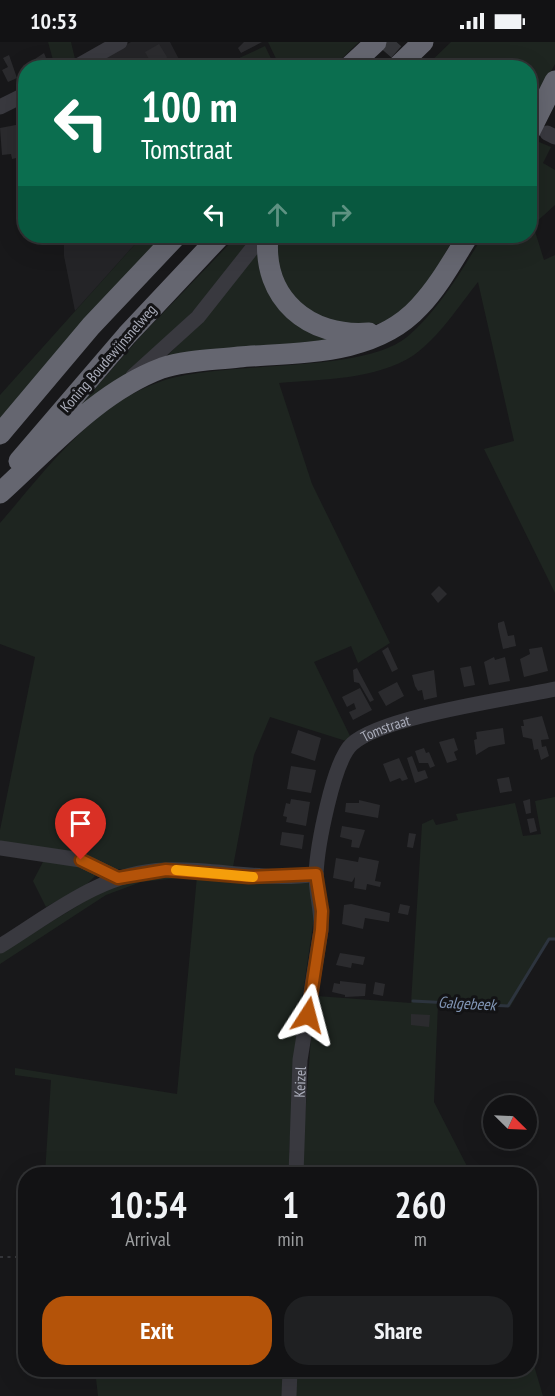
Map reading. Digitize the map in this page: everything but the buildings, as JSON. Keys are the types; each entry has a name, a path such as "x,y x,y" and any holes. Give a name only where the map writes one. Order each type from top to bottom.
{"highway":[{"path":"357,60 376,42"},
{"path":"404,60 423,42"},
{"path":"544,134 549,101 555,81"},
{"path":"0,434 91,326 169,243"},
{"name":"Koning Boudewijnsnelweg","path":"0,484 127,335 213,243"},
{"path":"269,243 272,278 297,313 314,324 334,332 385,332"},
{"path":"0,493 79,420 118,391 163,368 337,348 361,343 385,332 419,308 438,284 464,243"}],"street":[{"path":"88,60 120,42"},
{"path":"0,107 18,98"},
{"path":"118,391 198,317 256,243"},
{"name":"Tomstraat","path":"311,993 322,911 316,874 336,770 351,745 376,729 394,723 555,689"},
{"path":"0,848 81,860 118,878"},
{"path":"0,946 99,884 118,878 166,870 249,877 316,874"},
{"name":"Keizel","path":"296,1167 300,1060 311,993"},
{"path":"289,1396 290,1377"}],"path":[{"path":"0,1257 18,1257"}],"shaded area":[{"path":"48,42 71,42 75,59 53,60"},
{"path":"131,42 170,42 179,60 105,60 103,58"},
{"path":"268,42 359,42 340,60 277,60"},
{"path":"451,42 555,42 555,64 537,97 537,60 432,60"},
{"path":"265,46 272,60 235,60"},
{"path":"539,142 551,147 543,163 555,170 555,205 537,221 537,146"},
{"path":"537,238 544,260 555,255 555,593 484,449 514,441 478,282 432,339 414,355 399,363 349,377 279,383 312,484 390,643 358,663 351,646 314,662 350,736 346,741 270,717 254,755 232,872 116,869 0,844 0,830 35,657 0,644 0,523 72,441 114,405 137,392 162,381 188,375 220,370 326,362 359,357 386,349 407,337 419,326 458,276 479,243 537,243"},
{"path":"64,243 136,243 75,311 64,256"},
{"path":"136,243 158,243 0,420 0,395"},
{"path":"230,243 248,243 203,302 130,372 56,433 140,337"},
{"path":"278,243 451,243 430,279 405,309 378,324 360,326 341,325 323,319 307,309 293,297 282,281 277,256"},
{"path":"262,246 270,286 353,340 158,365 205,318"},
{"path":"555,797 555,939 549,939 510,1007 438,1004 434,1102 467,1167 45,1167 51,1080 15,1075 15,1068 177,1094 197,876 230,881 304,881 311,884 315,911 297,1033 289,1153 302,1156 312,1025 317,996 411,1003 422,824 433,819 436,825 458,820 456,814 515,803 523,836 541,834 535,801"},
{"path":"45,858 94,871 95,876 86,885 46,907 33,881"},
{"path":"197,876 141,882 106,895 0,964 0,953 92,897 133,878"},
{"path":"537,1376 543,1396 98,1396 96,1377"}],"waterway":[{"name":"Galgebeek","path":"413,1001 508,1006 549,939 555,939"}],"tunnel":[{"path":"385,42 406,60"}],"slow traffic":[{"path":"176,870 253,877"}],"route":[{"path":"81,860 118,878 149,871 166,870 276,878 316,874 322,911 321,930 308,1015"}]}
